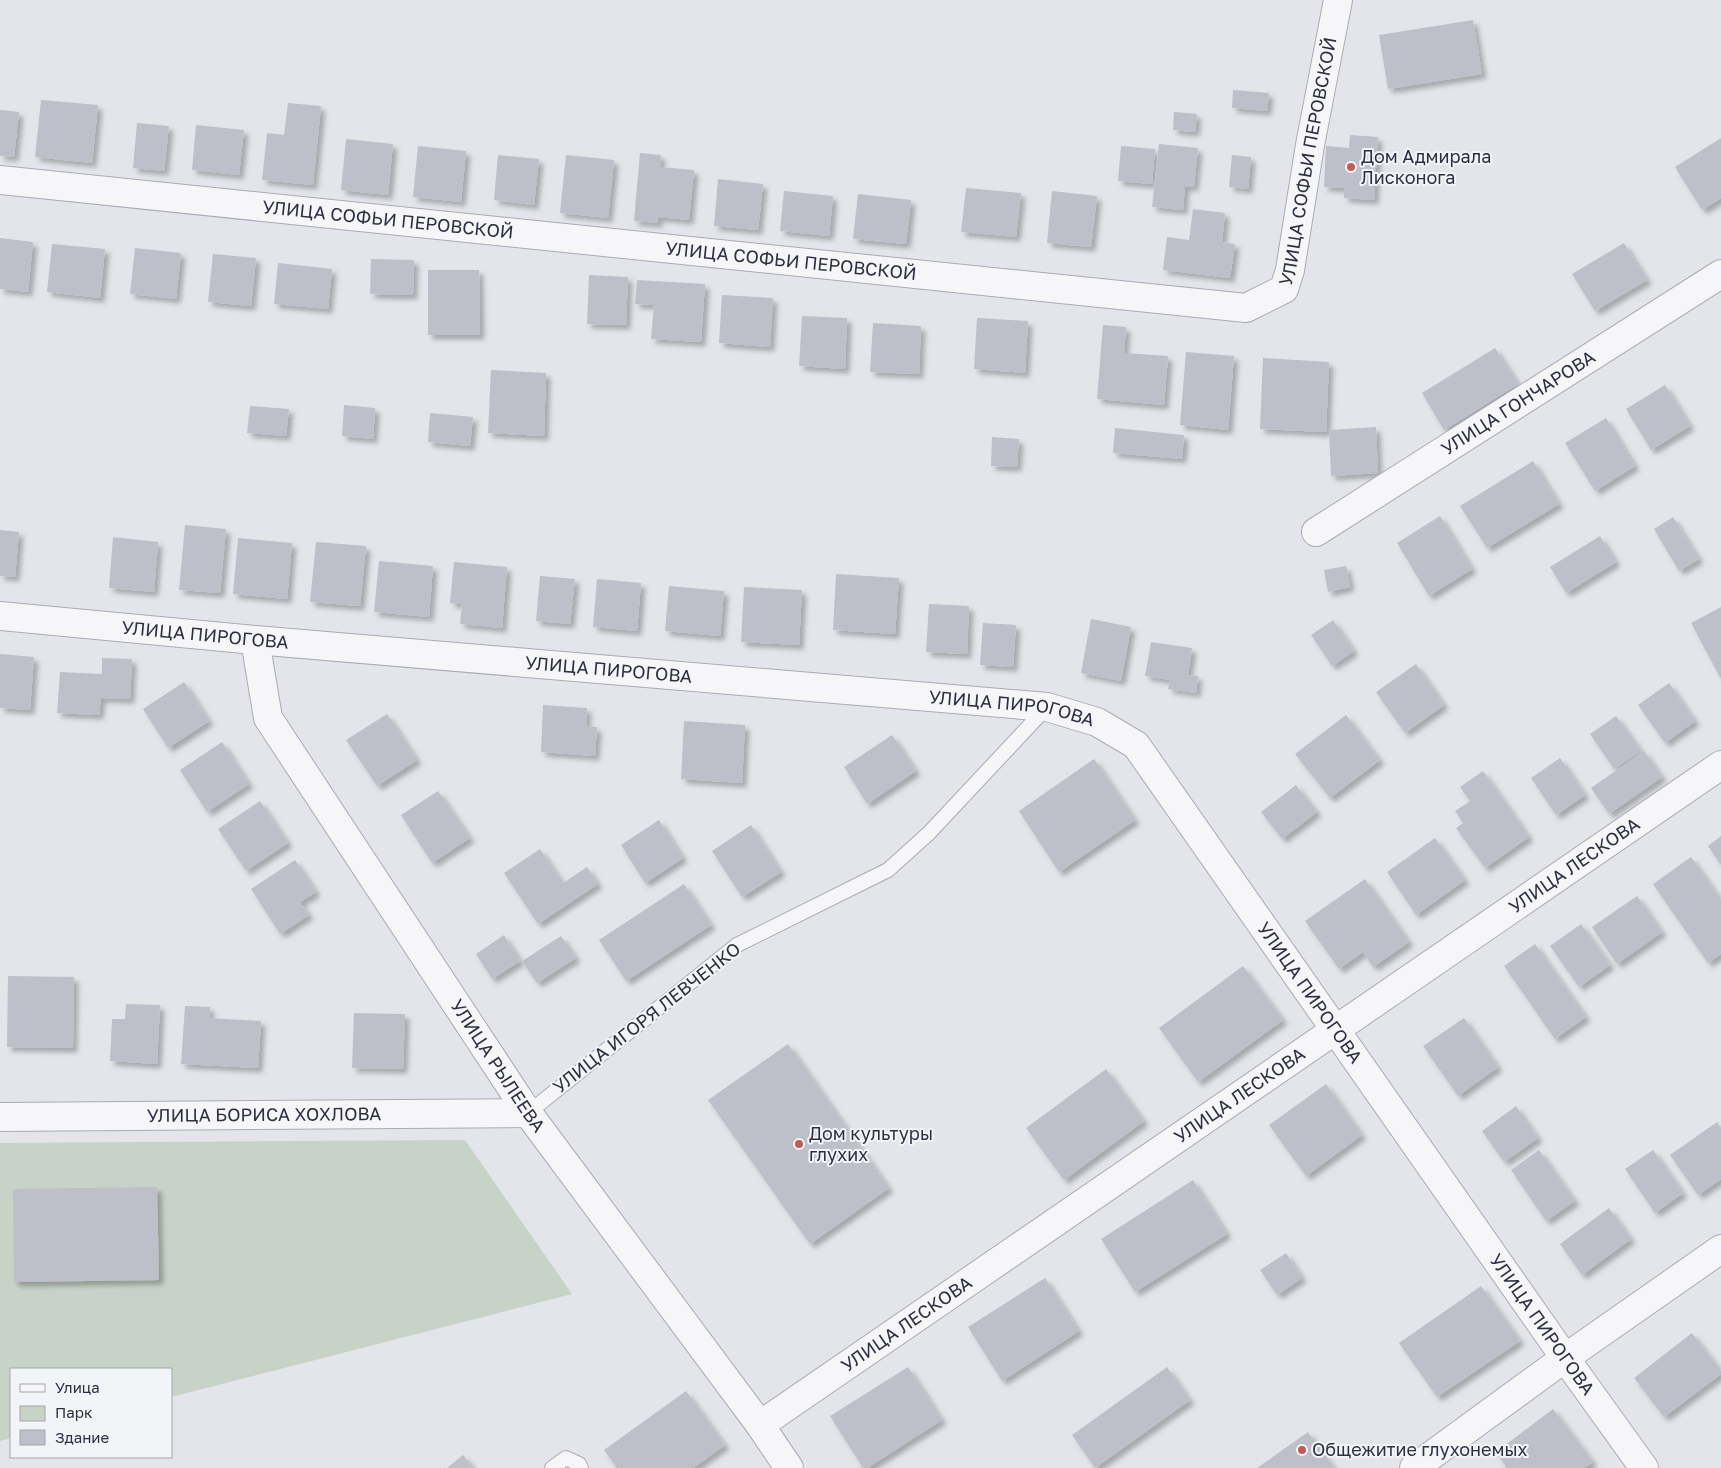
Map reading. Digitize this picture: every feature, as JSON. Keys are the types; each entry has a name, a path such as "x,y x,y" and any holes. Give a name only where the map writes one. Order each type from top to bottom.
{"street":[{"name":"УЛИЦА СОФЬИ ПЕРОВСКОЙ","path":"0,180 1246,308 1284,289 1290,270 1310,145 1338,0"},
{"name":"УЛИЦА ГОНЧАРОВА","path":"1316,532 1721,274"},
{"name":"УЛИЦА ПИРОГОВА","path":"0,616 255,640 1047,707 1097,722 1136,745 1335,1032 1642,1467"},
{"name":"УЛИЦА РЫЛЕЕВА","path":"255,640 268,718 528,1113 760,1425 789,1468"},
{"name":"УЛИЦА ЛЕСКОВА","path":"760,1425 1721,766"},
{"name":"УЛИЦА БОРИСА ХОХЛОВА","path":"0,1117 528,1113"},
{"path":"1414,1468 1721,1248"}],"lane":[{"name":"УЛИЦА ИГОРЯ ЛЕВЧЕНКО","path":"528,1113 737,945 888,870 929,833 1047,707"},
{"path":"552,1468 566,1458 579,1464 581,1468"}],"green space":[{"path":"465,1140 572,1294 172,1397 172,1368 10,1368 10,1438 0,1441 0,1143"}],"building":[{"path":"1473,20 1482,74 1388,89 1379,35"},
{"path":"1233,90 1269,93 1267,111 1232,108"},
{"path":"41,100 98,105 92,163 35,157"},
{"path":"288,103 321,106 313,185 262,180 267,133 284,135"},
{"path":"0,110 19,112 14,157 0,156"},
{"path":"1174,112 1197,114 1195,132 1173,130"},
{"path":"137,123 169,126 164,171 133,168"},
{"path":"196,125 244,130 239,175 192,170"},
{"name":"Дом Адмирала Лисконога","path":"1350,135 1378,137 1374,200 1344,198 1344,188 1324,187 1326,146 1349,148"},
{"path":"1721,138 1721,198 1702,210 1675,167"},
{"path":"346,139 393,144 388,195 341,190"},
{"path":"1159,144 1198,148 1194,187 1185,186 1183,210 1152,207"},
{"path":"418,146 466,151 461,202 413,197"},
{"path":"1121,146 1155,149 1152,184 1118,181"},
{"path":"640,153 661,155 660,167 694,170 689,220 658,217 658,223 634,221"},
{"path":"498,155 539,159 534,205 494,200"},
{"path":"566,155 614,160 608,218 560,213"},
{"path":"1232,155 1251,157 1248,189 1229,187"},
{"path":"718,179 763,184 758,230 714,226"},
{"path":"966,188 1021,193 1016,237 961,232"},
{"path":"784,191 833,196 829,236 780,231"},
{"path":"1052,191 1097,196 1091,247 1047,243"},
{"path":"858,194 911,200 906,244 853,239"},
{"path":"1193,209 1225,213 1222,242 1235,244 1230,278 1163,270 1167,237 1189,240"},
{"path":"0,238 33,242 28,292 0,289"},
{"path":"1624,243 1647,280 1595,311 1572,274"},
{"path":"52,244 105,249 100,298 47,292"},
{"path":"135,248 181,253 176,299 130,294"},
{"path":"213,254 256,258 251,306 208,302"},
{"path":"371,259 414,260 413,295 370,294"},
{"path":"278,263 332,269 328,309 274,304"},
{"path":"428,270 479,270 480,335 428,335"},
{"path":"589,275 628,277 626,325 587,324"},
{"path":"637,280 705,284 701,342 651,339 654,305 635,304"},
{"path":"722,295 773,298 770,347 719,343"},
{"path":"802,316 847,318 845,369 799,366"},
{"path":"977,318 1028,321 1025,373 974,369"},
{"path":"873,323 921,326 919,374 870,372"},
{"path":"1103,325 1126,327 1124,353 1168,356 1164,405 1097,399"},
{"path":"1495,348 1518,384 1444,430 1422,393"},
{"path":"1186,352 1234,356 1228,430 1180,425"},
{"path":"1263,358 1329,362 1326,432 1260,429"},
{"path":"491,370 546,373 544,436 488,433"},
{"path":"1665,385 1690,426 1651,450 1626,409"},
{"path":"344,405 375,408 373,439 342,436"},
{"path":"250,406 289,409 286,436 247,433"},
{"path":"430,413 473,417 470,446 428,442"},
{"path":"1606,418 1635,466 1595,491 1565,443"},
{"path":"1376,427 1378,473 1331,476 1329,430"},
{"path":"1115,428 1184,435 1182,459 1113,453"},
{"path":"992,437 1019,439 1017,467 991,466"},
{"path":"1533,461 1559,504 1487,548 1460,506"},
{"path":"1440,516 1472,569 1429,596 1397,543"},
{"path":"1673,517 1699,559 1679,571 1654,529"},
{"path":"185,525 226,529 220,593 179,590"},
{"path":"0,530 19,532 15,577 0,576"},
{"path":"1600,536 1616,562 1566,593 1550,567"},
{"path":"113,537 158,542 154,592 109,588"},
{"path":"238,538 292,543 287,599 233,594"},
{"path":"316,542 366,546 360,606 310,602"},
{"path":"379,561 433,566 429,617 374,612"},
{"path":"454,562 507,567 502,628 460,624 462,604 450,603"},
{"path":"1346,566 1350,587 1328,592 1324,570"},
{"path":"836,574 899,578 895,634 833,630"},
{"path":"540,576 575,579 570,624 536,621"},
{"path":"597,579 641,583 637,631 593,627"},
{"path":"669,586 724,591 720,636 665,631"},
{"path":"744,587 802,590 799,645 741,642"},
{"path":"929,604 969,606 967,654 926,652"},
{"path":"1721,607 1721,679 1691,623"},
{"path":"1091,619 1131,627 1121,681 1081,673"},
{"path":"1333,620 1354,651 1332,666 1311,635"},
{"path":"983,623 1016,625 1013,667 980,665"},
{"path":"1151,642 1192,648 1188,675 1198,676 1196,693 1168,689 1170,680 1145,676"},
{"path":"0,654 34,657 30,710 0,708"},
{"path":"102,658 132,659 130,699 101,698 99,715 57,713 60,672 102,674"},
{"path":"1416,664 1444,705 1405,733 1376,692"},
{"path":"184,682 209,721 168,748 143,709"},
{"path":"1669,683 1695,721 1665,743 1638,705"},
{"path":"543,705 587,708 586,726 597,727 595,756 541,752"},
{"path":"387,714 417,760 377,786 346,740"},
{"path":"1346,715 1380,760 1330,798 1295,754"},
{"path":"1616,716 1641,751 1614,769 1590,734"},
{"path":"684,721 745,725 742,783 681,779"},
{"path":"892,735 916,771 867,804 844,767"},
{"path":"222,742 249,784 207,812 180,770"},
{"path":"1644,751 1662,777 1609,814 1591,788"},
{"path":"1560,758 1585,795 1556,815 1531,778"},
{"path":"1094,759 1135,820 1059,872 1019,811"},
{"path":"1483,771 1529,837 1485,868 1456,828 1463,823 1455,811 1470,801 1460,787"},
{"path":"1296,785 1317,812 1282,839 1261,812"},
{"path":"438,791 470,838 432,863 401,815"},
{"path":"260,801 288,843 246,871 218,829"},
{"path":"659,820 683,858 645,883 621,845"},
{"path":"751,825 781,872 742,897 712,851"},
{"path":"1721,836 1721,865 1708,846"},
{"path":"1435,838 1465,880 1416,915 1387,872"},
{"path":"540,849 563,883 587,867 598,884 538,924 504,873"},
{"path":"1691,857 1721,900 1721,954 1708,963 1653,884"},
{"path":"295,860 316,892 300,902 309,915 280,934 251,889"},
{"path":"1365,879 1409,942 1373,967 1363,952 1339,969 1305,921"},
{"path":"684,884 711,925 626,981 599,940"},
{"path":"1637,896 1662,932 1617,964 1592,927"},
{"path":"1581,924 1610,965 1579,987 1550,946"},
{"path":"504,935 520,961 492,979 476,954"},
{"path":"561,936 576,958 537,983 522,961"},
{"path":"1535,944 1586,1017 1555,1039 1504,966"},
{"path":"1243,966 1283,1020 1198,1082 1159,1028"},
{"path":"8,976 74,977 73,1048 7,1047"},
{"path":"126,1004 160,1005 157,1064 110,1061 112,1019 125,1019"},
{"path":"185,1006 210,1007 209,1018 261,1021 258,1068 181,1064"},
{"path":"354,1013 405,1014 403,1069 352,1068"},
{"path":"1464,1018 1498,1067 1458,1096 1423,1046"},
{"name":"Дом культуры глухих","path":"788,1044 889,1188 810,1244 708,1100"},
{"path":"1106,1069 1144,1121 1064,1180 1026,1128"},
{"path":"1326,1084 1362,1135 1306,1176 1269,1125"},
{"path":"1516,1106 1538,1138 1504,1162 1482,1131"},
{"path":"1717,1122 1721,1128 1721,1179 1698,1195 1670,1155"},
{"path":"1539,1150 1575,1201 1546,1221 1511,1170"},
{"path":"1653,1150 1683,1193 1655,1213 1625,1169"},
{"path":"1193,1180 1227,1234 1135,1292 1101,1239"},
{"path":"157,1187 159,1280 14,1282 13,1189"},
{"path":"1609,1208 1631,1239 1582,1275 1560,1244"},
{"path":"1286,1253 1302,1278 1277,1295 1260,1270"},
{"path":"1045,1278 1079,1331 1002,1381 968,1327"},
{"path":"1481,1286 1520,1341 1437,1397 1399,1343"},
{"path":"1692,1333 1721,1371 1721,1374 1664,1417 1634,1378"},
{"path":"908,1367 942,1420 867,1468 863,1468 830,1416"},
{"path":"1167,1367 1190,1400 1095,1468 1072,1435"},
{"path":"686,1391 725,1445 693,1468 617,1468 604,1450"},
{"path":"1553,1409 1593,1462 1584,1468 1507,1468 1496,1452"},
{"name":"Общежитие глухонемых","path":"1308,1432 1334,1468 1257,1468"},
{"path":"463,1455 474,1468 447,1468"}],"place":[{"name":"Дом Адмирала Лисконога","path":"1351,167"},
{"name":"Дом культуры глухих","path":"799,1144"},
{"name":"Общежитие глухонемых","path":"1302,1450"}]}
